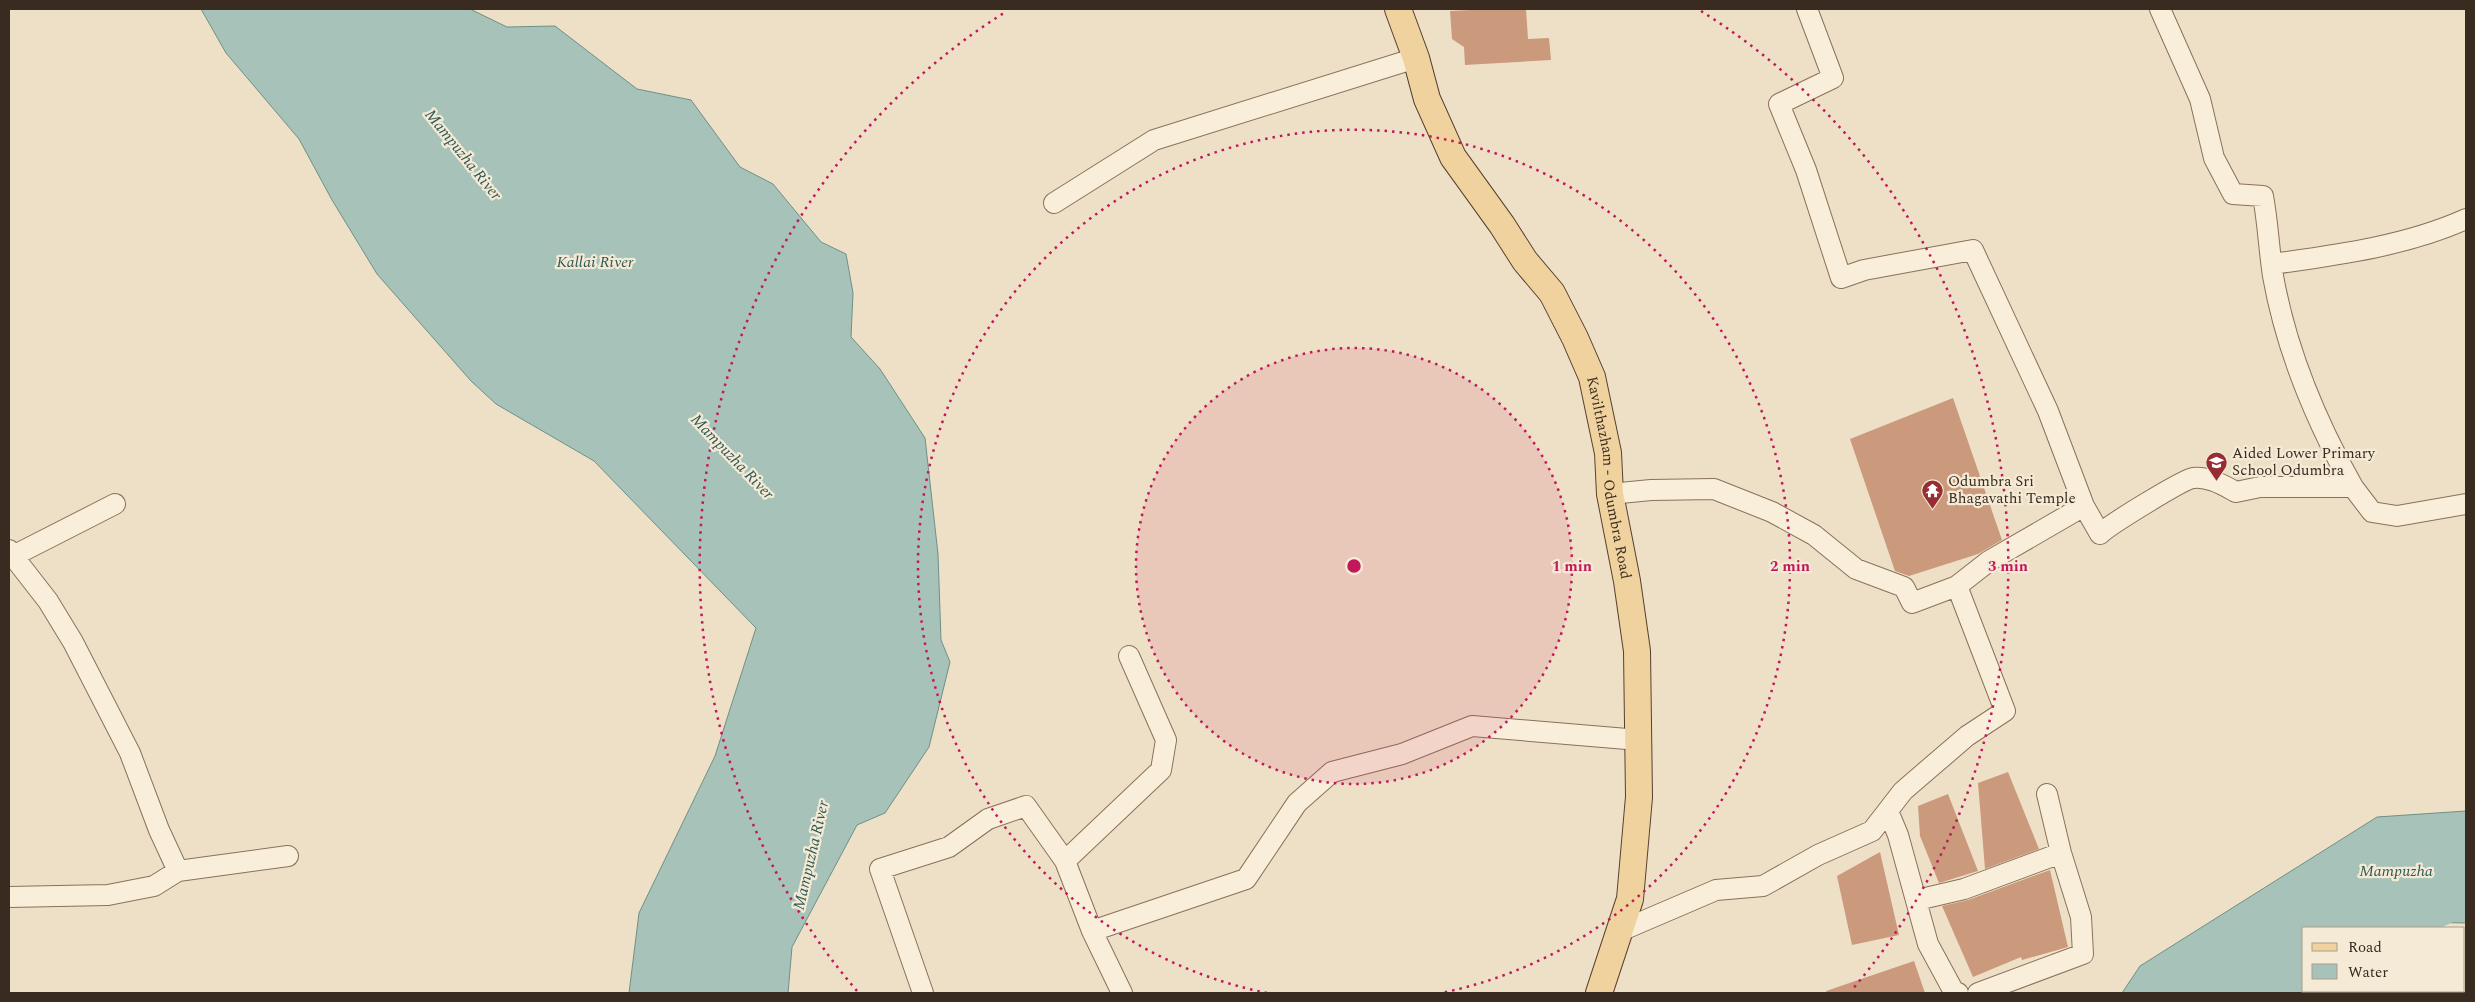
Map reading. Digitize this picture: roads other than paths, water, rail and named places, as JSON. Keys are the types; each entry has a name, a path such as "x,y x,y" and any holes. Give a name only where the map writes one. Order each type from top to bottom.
{"main road":[{"name":"Kavilthazham - Odumbra Road","path":"1398,9 1416,58 1426,99 1453,157 1502,225 1525,261 1552,293 1575,338 1592,377 1608,453 1610,494 1624,563 1637,651 1639,797 1630,899 1599,993"}],"street":[{"path":"1807,9 1833,78 1779,104 1806,170 1841,278 1864,270 1973,250 2048,411 2084,506 2100,534 2131,512 2192,478 2216,481 2236,492 2260,487 2353,487"},
{"path":"2160,9 2200,99 2214,158 2233,194 2263,196 2272,264 2282,312 2295,357 2330,446 2353,487 2372,512 2397,516 2466,504"},
{"path":"1054,202 1154,140 1416,58"},
{"path":"2272,264 2344,254 2450,226 2466,219"},
{"path":"1610,494 1651,490 1714,489 1772,512 1814,535 1856,569 1904,587 1912,603 1957,586 1989,562 2084,506"},
{"path":"115,504 11,553 48,601 73,642 130,753 159,830 178,871"},
{"path":"1618,932 1716,890 1763,886 1818,855 1872,831 1903,791 1967,736 2005,711 1957,586"},
{"path":"1065,861 1161,770 1166,740 1129,656"},
{"path":"1092,931 1246,879 1297,803 1332,772 1402,754 1472,726 1639,740"},
{"path":"1978,993 2082,954 2081,917 2061,852 2047,794"},
{"path":"923,993 880,869 950,847 988,819 1026,806 1065,861 1092,931 1122,993"},
{"path":"1888,811 1898,835 1928,944 1954,992 1958,993"},
{"path":"1917,900 1964,889 2061,852"},
{"path":"9,897 108,895 154,886 178,871 288,856"}],"water":[{"name":"Kallai River","path":"201,9 470,9 507,27 555,26 637,89 691,100 740,167 773,184 821,242 846,254 853,293 851,337 880,369 925,438 938,554 941,640 950,662 929,747 885,813 857,825 792,947 788,993 629,993 639,913 715,756 756,628 594,461 496,404 471,381 377,274 332,200 299,139 226,53"},
{"name":"Mampuzha","path":"2466,811 2466,923 2414,922 2401,927 2302,927 2302,965 2270,993 2122,993 2140,966 2377,817"}],"waterway":[{"path":"2405,927 2466,898"},
{"path":"2266,993 2302,977"}],"place":[{"name":"Aided Lower Primary School Odumbra","path":"2216,481"},
{"name":"Odumbra Sri Bhagavathi Temple","path":"1932,509"}],"water label":[{"name":"Mampuzha River","path":"464,154"},
{"name":"Mampuzha River","path":"733,456"},
{"name":"Mampuzha River","path":"810,855"}]}
